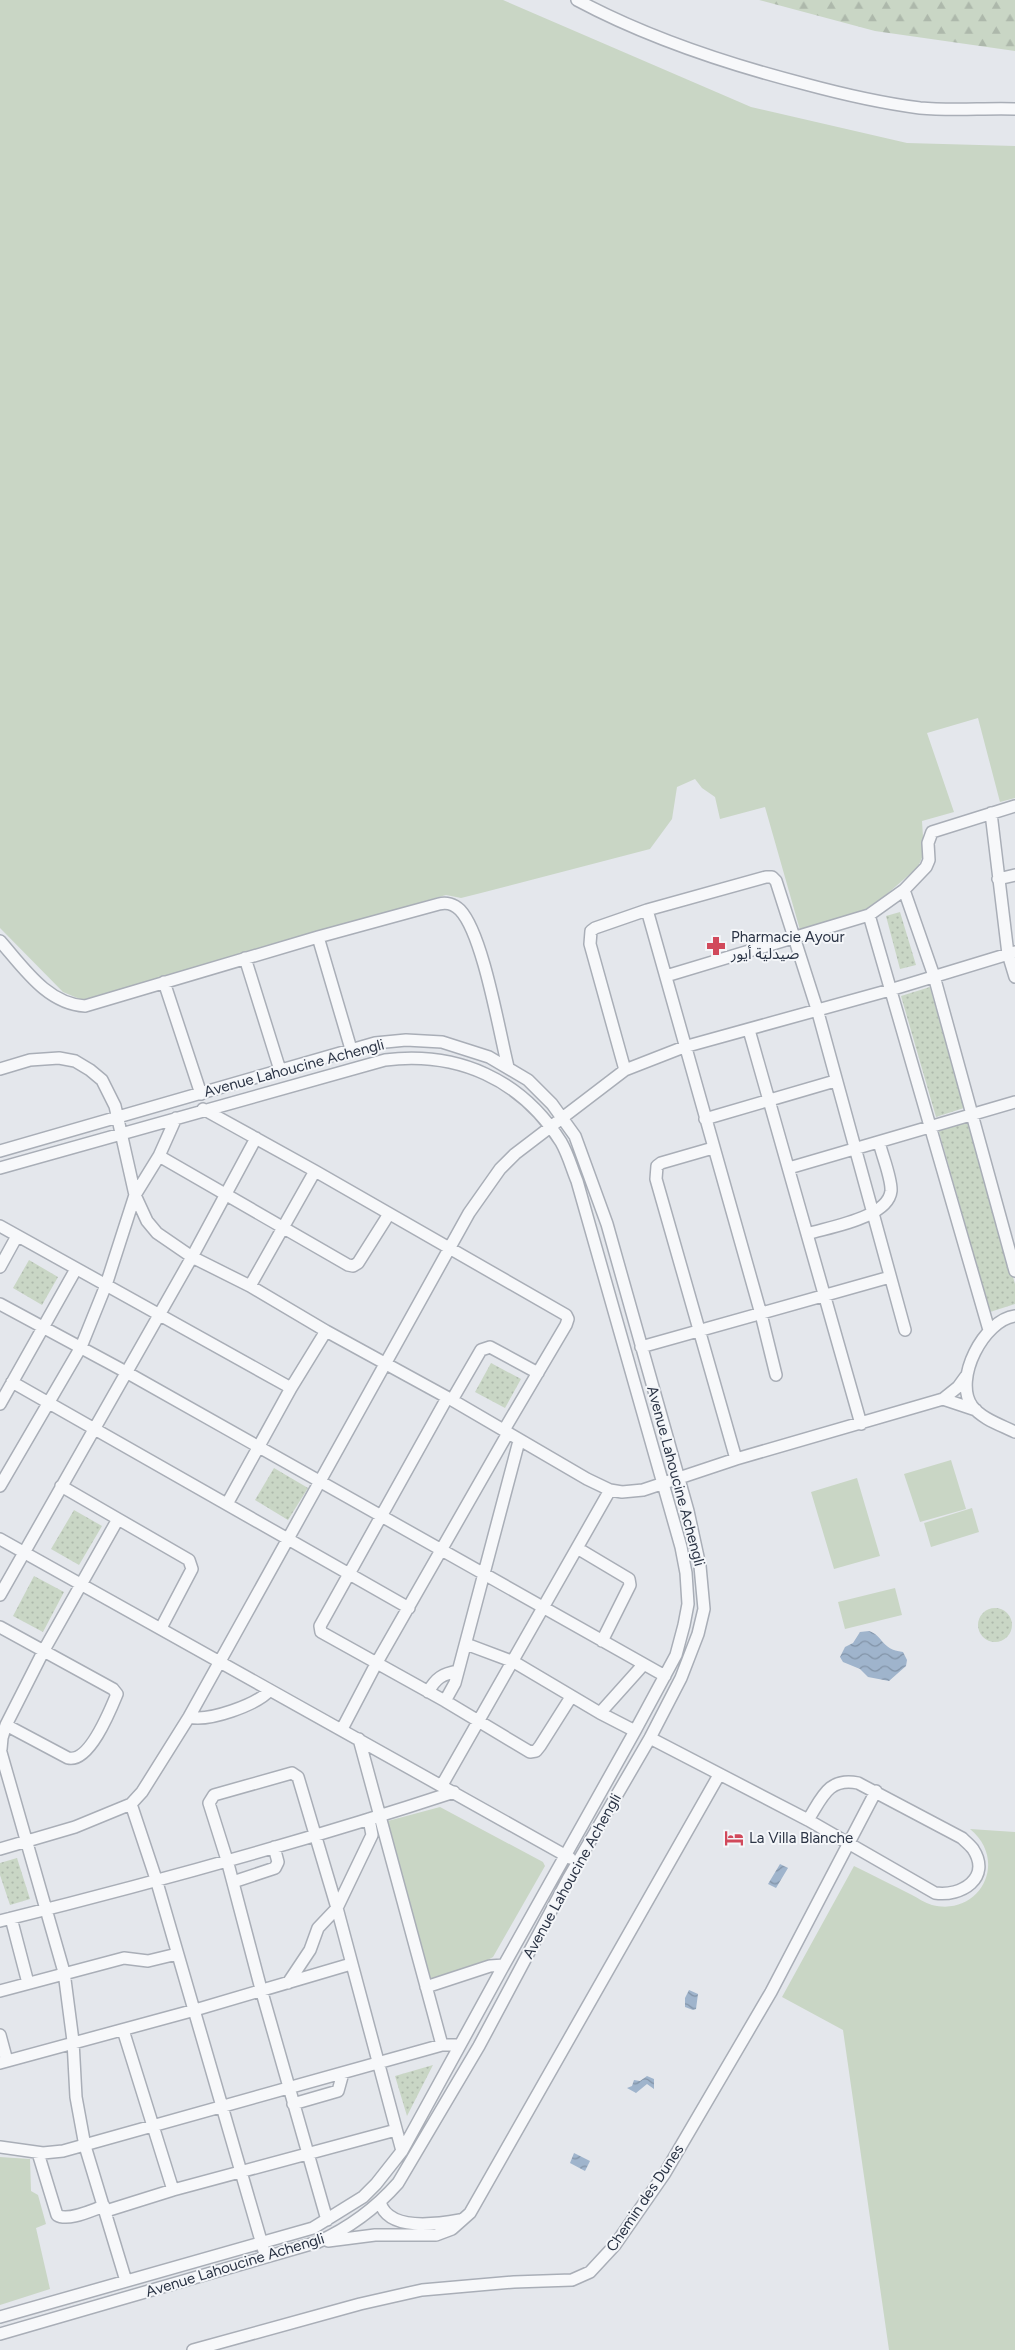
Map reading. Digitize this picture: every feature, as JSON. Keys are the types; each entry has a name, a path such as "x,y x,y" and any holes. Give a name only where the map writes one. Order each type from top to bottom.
{"street":[{"path":"577,0 605,15 697,52 760,73 841,93 921,108 1015,109"},
{"path":"666,976 795,939 869,915 904,890 926,867 929,860 929,835 932,832 1015,806"},
{"path":"991,813 998,880 1015,977"},
{"path":"998,880 1015,875"},
{"path":"625,1070 589,936 595,928 647,910 772,877 779,887 817,1010 905,1330"},
{"path":"904,890 934,976 1015,1271"},
{"path":"0,941 35,980 59,1000 73,1005 85,1006 318,937 448,903 456,907 469,924 482,959 508,1067"},
{"path":"647,910 684,1047 761,1314 776,1375"},
{"path":"869,915 990,1330"},
{"path":"318,937 351,1049"},
{"path":"0,1849 75,1827 131,1804 142,1792 189,1717 469,1213 500,1169 561,1117 625,1070 684,1047 890,990 1012,953"},
{"path":"245,958 280,1070"},
{"path":"164,982 200,1094"},
{"path":"749,1030 860,1424"},
{"name":"Avenue Lahoucine Achengli","path":"0,1150 375,1043 406,1040 442,1042 489,1057 528,1080 561,1117 574,1136 583,1155 607,1224 678,1477 700,1566 704,1609 698,1634 684,1669 650,1738 578,1862 469,2063 398,2183 380,2202 357,2221 318,2242 0,2334"},
{"name":"Avenue Lahoucine Achengli","path":"0,1168 385,1060 422,1057 458,1063 504,1083 537,1109 550,1126 562,1144 577,1181 663,1482 686,1573 688,1604 676,1655 635,1732 402,2151 376,2184 364,2196 312,2228 262,2244 0,2317"},
{"path":"0,1069 30,1060 51,1058 76,1062 102,1080 115,1106 135,1195 147,1221 156,1233 192,1257 250,1286 326,1331 450,1399 518,1441 610,1490 622,1492 643,1490 736,1459 942,1399 958,1387 966,1376 990,1330 1001,1320 1015,1316"},
{"path":"705,1119 835,1081"},
{"path":"789,1168 1015,1102"},
{"path":"203,1110 450,1248 566,1315 568,1319 443,1550 376,1664 342,1729"},
{"path":"0,1486 81,1347 106,1285 135,1195 159,1156 176,1118"},
{"path":"0,1595 93,1428 192,1257 256,1138"},
{"path":"807,1234 873,1214 889,1198 891,1190 879,1142"},
{"path":"713,1148 661,1163 657,1166 656,1172 736,1459"},
{"path":"159,1156 348,1266 358,1263 388,1214"},
{"path":"250,1286 284,1229 315,1171"},
{"path":"0,1226 291,1388"},
{"path":"0,1267 17,1236"},
{"path":"0,1404 76,1268"},
{"path":"641,1347 890,1277"},
{"path":"0,1304 259,1446 320,1483 381,1515 665,1676"},
{"path":"227,1504 291,1388 326,1331"},
{"path":"538,1373 490,1348 481,1350 381,1515 348,1573 320,1629 324,1635 445,1701 522,1749 530,1752 536,1751 571,1697"},
{"path":"966,1376 967,1395 976,1410"},
{"path":"12,1382 409,1608"},
{"path":"942,1399 976,1410 1015,1432"},
{"path":"445,1701 452,1690 466,1644 518,1441"},
{"path":"61,1486 189,1560 192,1569 161,1628"},
{"path":"442,1785 480,1722 610,1490"},
{"path":"118,1519 44,1650 6,1725 0,1749 28,1841 64,1972 73,2041 76,2097 85,2146 126,2281"},
{"path":"0,1539 578,1862"},
{"path":"577,1548 629,1579 630,1585 602,1640"},
{"path":"0,1627 113,1689 116,1694 88,1750 79,1758 68,1758 6,1725"},
{"path":"466,1644 514,1662 571,1697 635,1732"},
{"path":"600,1712 643,1665"},
{"path":"428,1692 435,1680 443,1674 458,1671"},
{"path":"189,1717 205,1718 254,1703 270,1690"},
{"path":"650,1738 808,1820 935,1893 945,1895 964,1890 978,1874 978,1860 973,1849 962,1838 858,1783 845,1780 835,1784 826,1792 808,1820"},
{"path":"359,1739 374,1818 442,2045"},
{"path":"327,2220 289,2090 227,1860 209,1803 214,1795 295,1773 298,1776 317,1835 402,2151"},
{"path":"318,2242 375,2235 436,2235 452,2229 476,2206 719,1775"},
{"name":"Chemin des Dunes","path":"193,2350 360,2304 422,2290 514,2282 572,2280 590,2272 614,2245 664,2173 771,1992 876,1791"},
{"path":"28,1983 6,1919 317,1835 454,1792"},
{"path":"131,1804 156,1879 195,2010 266,2258"},
{"path":"288,1982 310,1950 318,1928 337,1908 372,1836 374,1818"},
{"path":"233,1882 275,1868 278,1862 274,1847"},
{"path":"0,1991 64,1972 124,1958 148,1961 177,1954"},
{"path":"0,2036 3,2062 73,2041 124,2030 351,1964"},
{"path":"426,1987 490,1966 504,1965"},
{"path":"124,2030 172,2190"},
{"path":"0,2148 38,2153 63,2151 152,2127 223,2105 289,2090 442,2045 460,2045"},
{"path":"293,2104 338,2091 342,2083 342,2073"},
{"path":"38,2153 57,2215 61,2217 105,2209 396,2130"},
{"path":"380,2202 387,2215 401,2221 434,2224 462,2220"}],"green space":[{"path":"0,0 503,0 751,107 907,143 1015,146 1015,798 1000,802 978,718 927,733 954,812 922,821 924,853 918,867 864,914 800,930 765,807 720,819 715,797 702,788 695,779 677,787 672,819 650,849 461,898 446,895 82,1000 63,992 0,928"},
{"path":"759,0 1015,0 1015,51 875,31"},
{"path":"900,912 916,965 900,969 886,916"},
{"path":"930,987 964,1108 936,1117 901,996"},
{"path":"968,1119 1015,1284 1015,1304 990,1312 938,1128"},
{"path":"29,1260 58,1277 42,1305 13,1288"},
{"path":"491,1363 521,1379 505,1408 475,1392"},
{"path":"951,1460 966,1509 920,1522 904,1474"},
{"path":"274,1468 308,1488 288,1520 255,1500"},
{"path":"857,1478 880,1556 834,1569 811,1492"},
{"path":"972,1508 979,1532 931,1547 924,1523"},
{"path":"74,1510 102,1526 79,1565 51,1549"},
{"path":"34,1576 64,1592 43,1632 13,1616"},
{"path":"895,1588 902,1615 845,1629 838,1602"},
{"path":"995,1608 1007,1613 1012,1625 1007,1637 995,1642 983,1637 978,1625 983,1613"},
{"path":"440,1807 543,1862 545,1866 493,1957 473,1968 429,1979 384,1822"},
{"path":"970,1829 1015,1832 1015,2350 889,2350 843,2030 782,1997 854,1866 932,1905 949,1906 964,1903 975,1895 984,1884 988,1870 987,1856 982,1842"},
{"path":"17,1858 30,1899 10,1905 0,1875 0,1863"},
{"path":"433,2065 407,2116 395,2076"},
{"path":"0,2157 30,2159 31,2191 38,2195 46,2224 36,2228 50,2289 0,2305"}],"water":[{"path":"869,1631 874,1633 890,1648 903,1652 907,1660 906,1666 889,1681 868,1677 860,1669 843,1662 840,1657 845,1647 853,1643 860,1632"},
{"path":"780,1864 788,1868 776,1888 768,1884"},
{"path":"689,1990 698,1994 696,2009 693,2010 685,2007 685,1998"},
{"path":"647,2076 654,2079 654,2089 647,2084 636,2093 627,2088 632,2086 634,2080 640,2081"},
{"path":"574,2153 590,2161 585,2171 570,2163"}],"place":[{"name":"Pharmacie Ayour صيدلية أيور","path":"716,946"},
{"name":"La Villa Blanche","path":"734,1838"}]}
